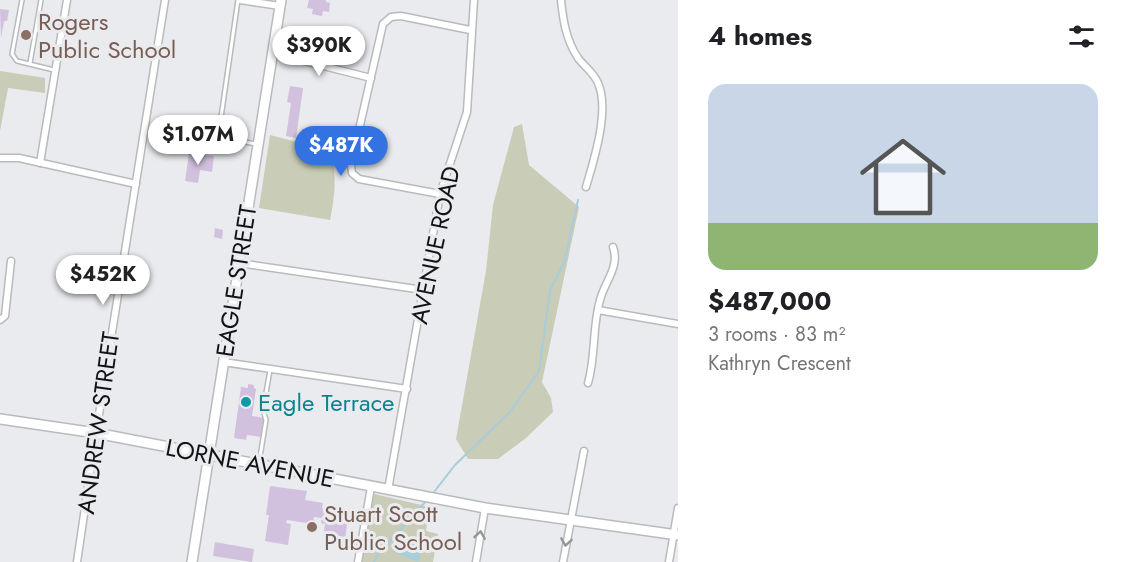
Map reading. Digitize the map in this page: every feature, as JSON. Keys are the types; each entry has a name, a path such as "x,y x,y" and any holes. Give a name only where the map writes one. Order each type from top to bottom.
{"main road":[{"name":"EAGLE STREET","path":"192,562 281,3"},
{"name":"LORNE AVENUE","path":"0,418 96,433 371,488 457,501 484,508 676,535"}],"street":[{"path":"40,163 67,0"},
{"name":"ANDREW STREET","path":"78,562 146,110 165,0"},
{"path":"239,0 281,3"},
{"name":"AVENUE ROAD","path":"388,490 440,194 467,112 474,0"},
{"path":"561,0 565,27 573,49 597,79 601,90 601,134 586,187"},
{"path":"440,194 359,179 352,173 351,165 383,24 391,17 401,16 471,30"},
{"path":"273,53 371,78"},
{"path":"0,158 19,158 136,184"},
{"path":"588,383 593,366 593,338 600,300 614,270 613,247"},
{"path":"0,320 5,316 11,261"},
{"path":"239,263 423,290"},
{"path":"598,310 678,324"},
{"path":"223,362 406,389"},
{"path":"563,562 584,451"},
{"path":"358,562 371,488"},
{"path":"476,562 484,508"},
{"path":"669,562 676,535 678,508"}],"lane":[{"path":"22,0 12,54 17,61 56,70"},
{"path":"30,64 41,0"},
{"path":"239,0 219,131 225,138 258,144"},
{"path":"259,465 266,420 263,410 270,370"}],"green space":[{"path":"0,71 45,78 45,93 8,88 0,131"},
{"path":"522,124 529,165 579,207 542,382 551,398 553,412 526,438 498,459 468,459 456,439 486,271 493,205 514,127"},
{"path":"270,135 331,151 335,186 330,220 259,208"},
{"path":"370,493 430,507 426,531 438,534 433,562 357,562"}],"water":[{"path":"413,539 420,545 418,562 393,552 403,540"}],"building":[{"path":"309,0 326,0 330,3 329,12 323,11 322,16 312,14 313,9 307,8"},
{"path":"0,9 9,10 1,38"},
{"path":"290,86 303,88 296,138 286,136 291,103 287,102"},
{"path":"189,153 214,156 212,172 200,170 198,183 185,181"},
{"path":"215,228 223,230 222,239 214,237"},
{"name":"Eagle Terrace","path":"248,384 254,385 256,389 252,416 265,418 262,437 247,435 246,440 234,438 241,387 248,388"},
{"path":"270,486 307,491 305,500 323,503 322,508 342,512 341,515 348,516 345,540 323,537 325,524 321,523 322,518 314,517 313,524 287,520 286,523 291,524 288,545 265,541"},
{"path":"215,542 254,549 252,562 213,556"}],"waterway":[{"path":"434,492 455,465 510,412 539,371 550,290 564,263 578,200"},
{"path":"374,562 379,553 425,502"}],"place":[{"name":"Rogers Public School","path":"26,35"},
{"name":"Eagle Terrace","path":"246,402"},
{"name":"Stuart Scott Public School","path":"312,527"}]}
